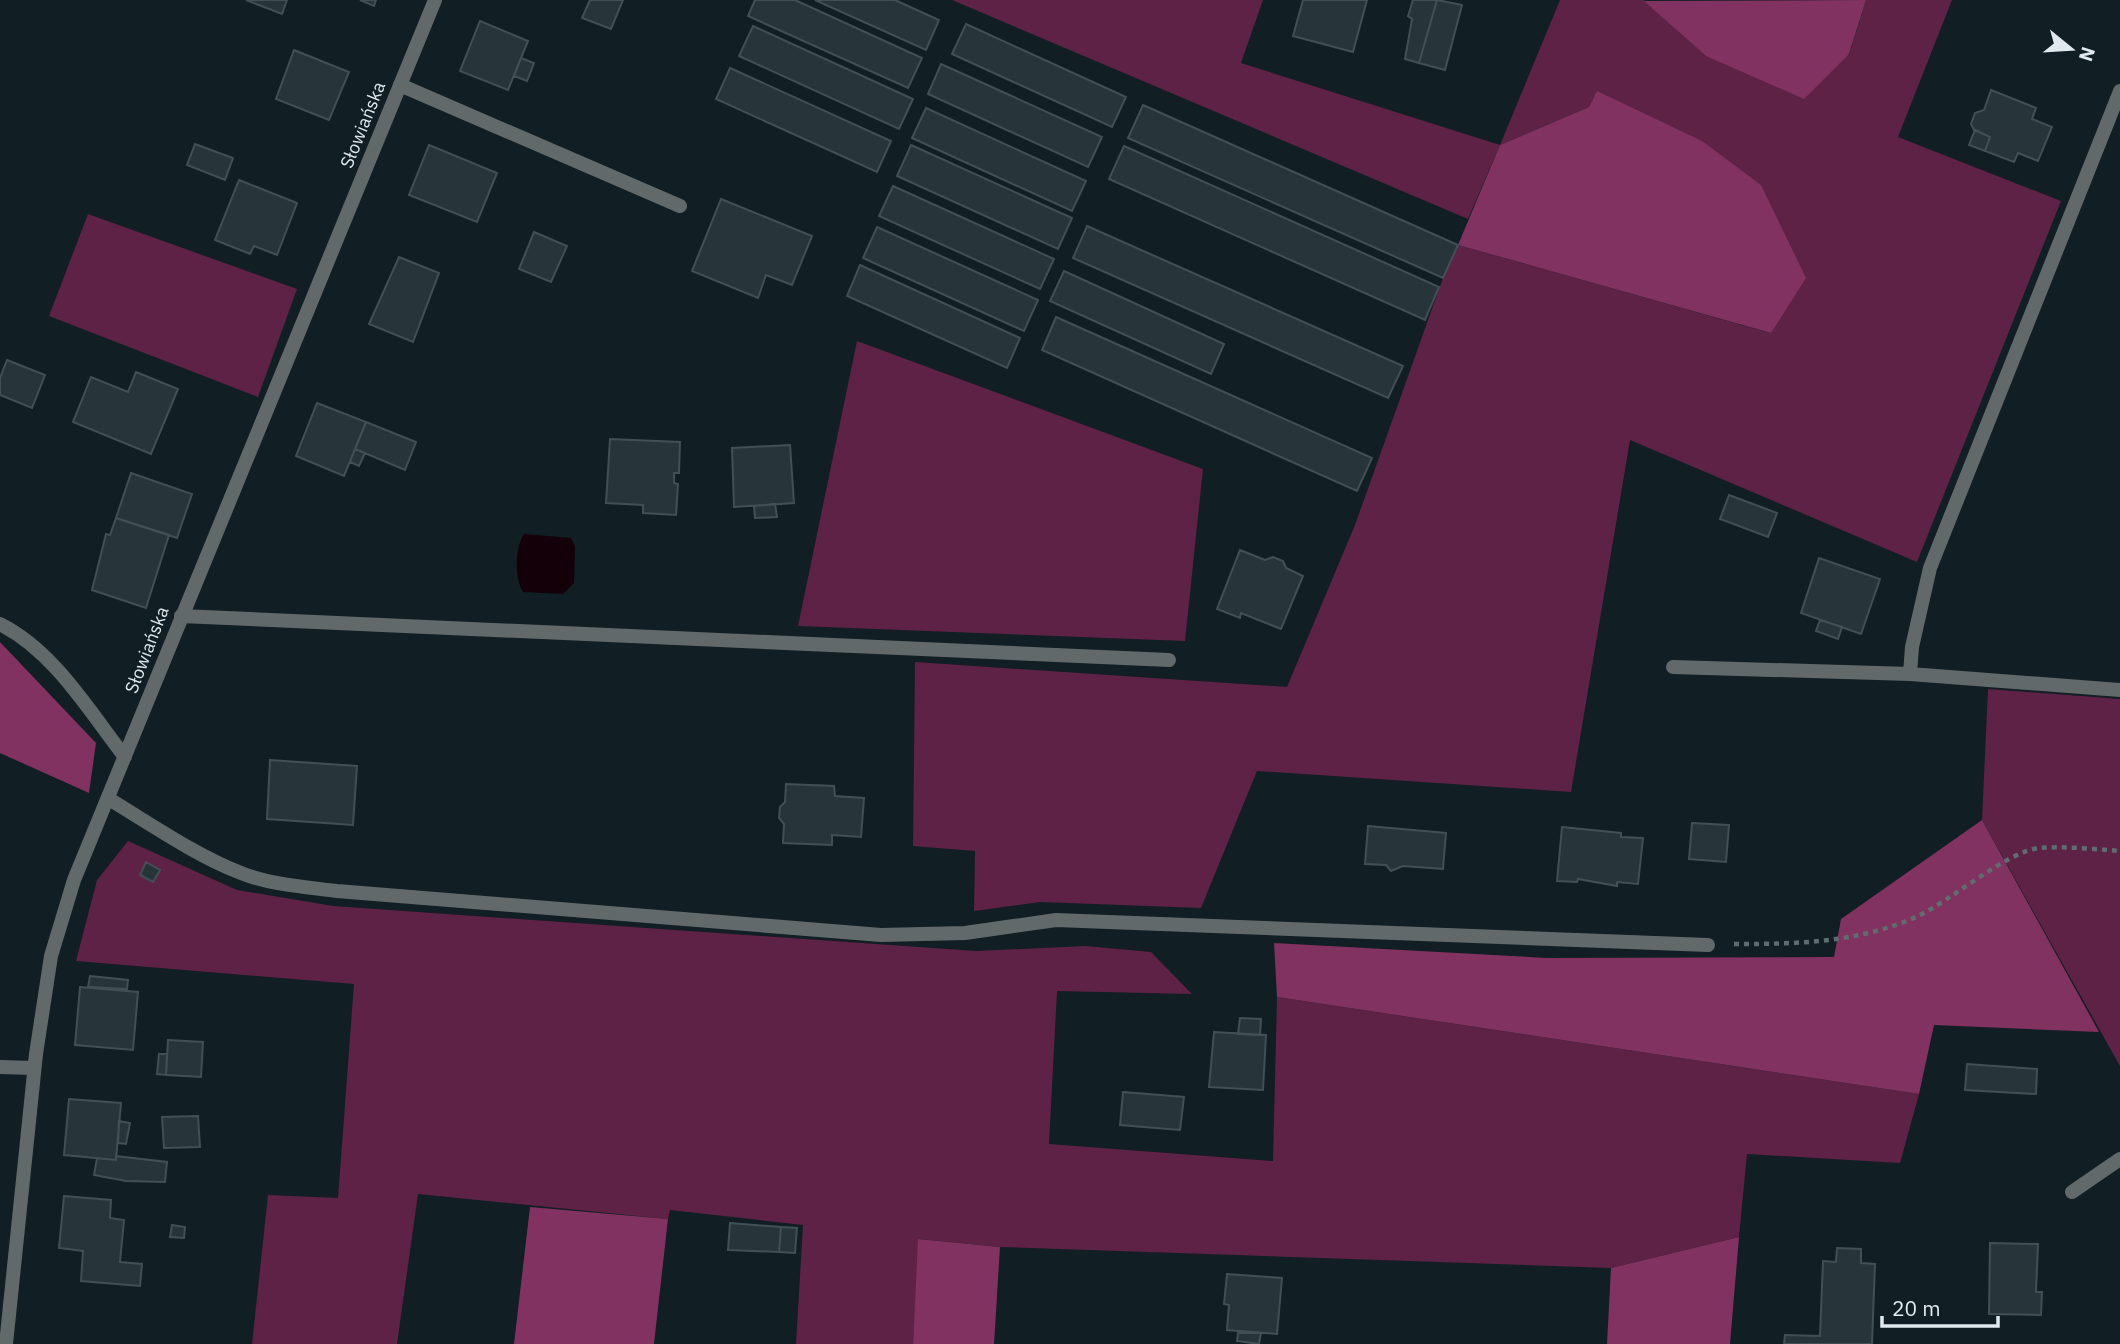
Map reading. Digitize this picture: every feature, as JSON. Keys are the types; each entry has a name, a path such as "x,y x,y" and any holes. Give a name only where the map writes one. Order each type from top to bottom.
{"street":[{"name":"Słowiańska","path":"6,1344 34,1068 51,956 74,880 435,0"},
{"path":"400,85 680,206"},
{"path":"1910,674 1912,647 1930,568 2120,91"},
{"path":"181,616 1169,660"},
{"path":"0,624 16,633 59,672 125,757"},
{"path":"1673,667 1910,674 2120,690"},
{"path":"109,799 177,841 243,874 293,886 338,891 881,935 965,933 1056,920 1708,944"},
{"path":"0,1067 34,1068"},
{"path":"2072,1192 2120,1159"}],"path":[{"path":"1708,944 1803,944 1858,937 1917,916 1958,894 2003,863 2037,848 2120,851"}],"shaded area":[{"path":"952,0 1263,0 1241,63 1500,145 1468,219"},
{"path":"1560,0 1644,0 1706,56 1849,55 1866,0 1952,0 1898,137 2061,201 1917,562 1630,440 1571,792 1257,771 1201,908 1040,902 974,911 975,851 913,846 915,662 1287,687 1355,525 1443,278 1458,245 1770,333 1597,92 1589,107 1500,145"},
{"path":"1866,0 1849,54 1804,99 1706,56 1644,1"},
{"path":"1597,91 1702,141 1761,185 1806,278 1771,333 1458,245 1500,145 1589,107"},
{"path":"88,214 297,289 258,397 49,316"},
{"path":"857,341 1203,469 1185,641 798,626"},
{"path":"524,534 571,538 575,546 574,583 563,594 523,592 518,579 517,563"},
{"path":"0,642 96,743 89,793 0,753"},
{"path":"1988,689 2120,699 2120,1066 1982,820"},
{"path":"1982,820 2099,1032 1934,1025 1919,1094 1277,997 1274,943 1547,958 1834,957 1841,919"},
{"path":"128,841 237,890 333,906 976,951 1085,946 1151,952 1192,994 1057,991 1049,1144 1273,1161 1277,997 1919,1094 1900,1163 1747,1154 1739,1237 1611,1268 1000,1247 919,1239 913,1344 796,1344 803,1225 670,1210 668,1219 418,1194 397,1344 252,1344 268,1195 338,1198 354,984 76,961 97,880"},
{"path":"530,1207 668,1219 654,1344 514,1344"},
{"path":"1739,1237 1730,1344 1607,1344 1611,1268"},
{"path":"918,1239 1000,1247 994,1344 913,1344"}],"building":[{"path":"246,0 287,0 282,14"},
{"path":"360,0 376,0 374,6"},
{"path":"590,0 623,0 611,29 582,18"},
{"path":"755,0 795,0 922,58 908,88 748,16"},
{"path":"815,0 895,0 939,20 926,50"},
{"path":"1303,0 1367,0 1353,52 1293,36"},
{"path":"1413,0 1437,0 1419,63 1405,59 1412,19 1408,16"},
{"path":"1437,0 1462,5 1445,70 1419,63"},
{"path":"480,21 528,41 508,90 460,71"},
{"path":"966,24 1126,97 1112,127 952,54"},
{"path":"753,26 913,99 899,129 739,56"},
{"path":"294,50 349,72 329,120 276,99"},
{"path":"521,58 534,63 527,81 514,76"},
{"path":"941,64 1102,137 1088,167 928,94"},
{"path":"730,68 891,141 877,172 716,99"},
{"path":"1991,90 2036,108 2032,119 2052,127 2038,161 2018,153 2014,162 1985,151 1990,137 1974,130 1971,124 1975,113 1984,110"},
{"path":"1143,105 1458,245 1443,278 1128,138"},
{"path":"926,108 1086,181 1072,211 912,138"},
{"path":"1975,130 1990,137 1985,151 1969,145"},
{"path":"195,144 233,158 225,180 187,165"},
{"path":"429,145 497,173 477,222 409,195"},
{"path":"911,145 1072,218 1058,249 897,176"},
{"path":"1124,146 1439,287 1425,320 1109,179"},
{"path":"239,180 297,203 277,255 254,246 250,254 215,240"},
{"path":"893,186 1054,259 1040,289 879,216"},
{"path":"721,199 812,236 792,285 766,275 758,298 692,271"},
{"path":"1087,226 1403,366 1388,398 1073,258"},
{"path":"877,227 1038,300 1024,331 863,258"},
{"path":"534,232 567,246 551,282 519,269"},
{"path":"399,257 439,273 413,342 369,324"},
{"path":"860,265 1020,338 1007,368 847,296"},
{"path":"1064,271 1224,344 1211,374 1050,301"},
{"path":"1056,317 1372,458 1357,491 1042,350"},
{"path":"7,360 45,375 32,408 0,395 0,378"},
{"path":"136,372 178,389 151,454 73,422 91,377 128,392"},
{"path":"317,403 366,422 344,476 296,456"},
{"path":"366,422 416,442 405,470 355,449"},
{"path":"610,439 680,442 679,473 674,473 674,483 678,484 676,515 643,513 643,505 606,503"},
{"path":"790,445 794,503 734,507 732,448"},
{"path":"355,449 365,453 359,466 350,462"},
{"path":"131,473 192,494 177,538 116,518"},
{"path":"1729,495 1777,513 1768,537 1720,519"},
{"path":"775,504 777,517 755,518 754,506"},
{"path":"116,518 169,535 146,608 92,590 106,534 110,535"},
{"path":"1240,550 1265,560 1273,557 1283,561 1286,568 1303,576 1281,629 1241,613 1240,618 1217,609"},
{"path":"1819,558 1880,579 1861,634 1801,613"},
{"path":"1820,620 1842,627 1838,639 1816,631"},
{"path":"270,760 357,766 353,825 267,819"},
{"path":"786,784 834,786 835,796 864,798 861,837 832,835 832,845 783,843 784,824 779,818 780,807 785,802"},
{"path":"1692,823 1729,825 1726,862 1689,859"},
{"path":"1368,826 1446,833 1443,869 1403,866 1391,871 1386,865 1365,864"},
{"path":"1562,827 1643,838 1638,884 1617,882 1617,886 1578,879 1577,882 1557,881"},
{"path":"146,862 160,870 153,882 140,875"},
{"path":"90,976 128,980 127,989 88,987"},
{"path":"80,987 138,992 133,1050 75,1045"},
{"path":"1240,1018 1261,1019 1260,1035 1238,1034"},
{"path":"1214,1032 1266,1035 1263,1090 1209,1087"},
{"path":"168,1040 203,1042 201,1077 166,1075"},
{"path":"159,1054 167,1054 166,1075 157,1074"},
{"path":"1967,1064 2037,1069 2036,1094 1965,1090"},
{"path":"1123,1092 1184,1097 1180,1130 1120,1125"},
{"path":"69,1099 121,1103 116,1160 64,1155"},
{"path":"198,1116 200,1147 164,1148 162,1117"},
{"path":"119,1121 130,1123 126,1144 118,1143"},
{"path":"116,1156 167,1162 165,1182 126,1181 94,1175 97,1158 116,1160"},
{"path":"64,1196 111,1200 110,1218 124,1220 120,1262 142,1264 140,1286 81,1281 83,1251 59,1248"},
{"path":"730,1223 781,1227 779,1252 728,1250"},
{"path":"172,1225 185,1227 184,1238 170,1237"},
{"path":"781,1227 797,1228 795,1253 779,1252"},
{"path":"1990,1243 2038,1244 2036,1292 2042,1292 2041,1315 1989,1314"},
{"path":"1837,1248 1861,1249 1861,1263 1875,1264 1872,1344 1784,1344 1785,1335 1820,1336 1823,1261 1836,1262"},
{"path":"1227,1274 1282,1278 1277,1334 1227,1330 1229,1305 1224,1304"},
{"path":"1238,1333 1261,1333 1259,1344 1237,1341"}]}
